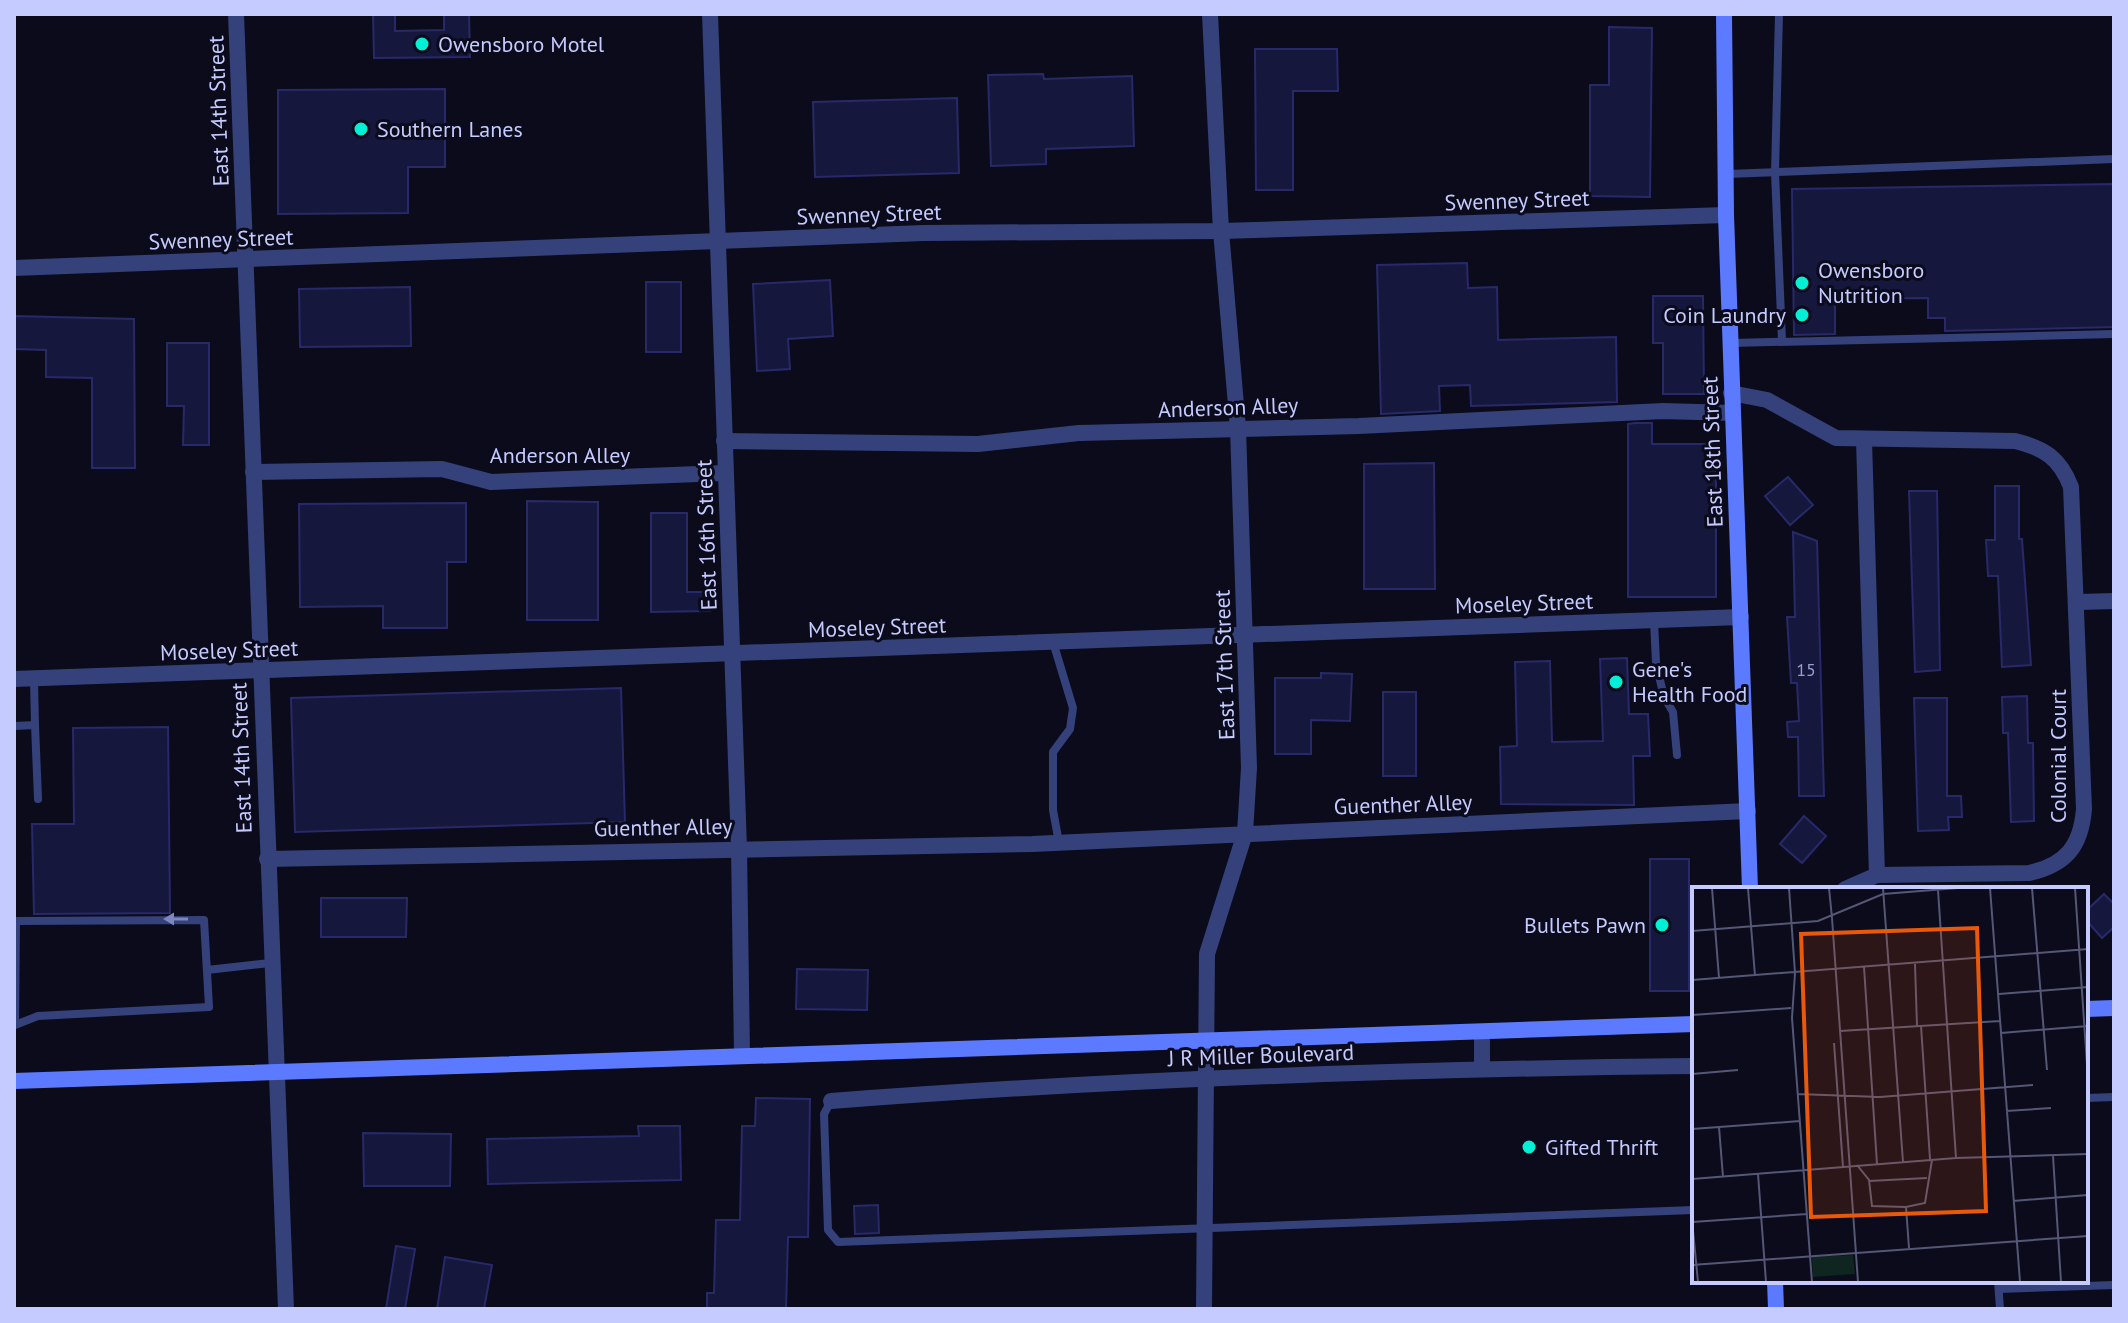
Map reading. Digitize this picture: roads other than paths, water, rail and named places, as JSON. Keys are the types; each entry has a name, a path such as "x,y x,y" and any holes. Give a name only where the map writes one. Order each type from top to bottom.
{"street":[{"name":"East 14th Street","path":"236,14 274,1073 286,1309"},
{"name":"East 16th Street","path":"710,14 739,848 742,1055"},
{"name":"East 17th Street","path":"1204,1309 1207,954 1245,833 1249,768 1238,428 1221,231 1210,14"},
{"name":"East 18th Street","path":"1724,14 1731,393 1750,887"},
{"name":"Swenney Street","path":"14,268 924,233 1221,231 1726,215"},
{"name":"Colonial Court","path":"1731,393 1767,400 1836,438 2015,441 2036,446 2053,456 2065,470 2071,487 2084,809 2076,846 2056,864 2029,873 1877,875 1850,887"},
{"name":"Anderson Alley","path":"724,441 978,444 1079,433 1663,411 1733,413"},
{"path":"1864,440 1877,875"},
{"name":"Anderson Alley","path":"253,472 442,469 491,482 725,473"},
{"path":"2078,602 2114,601"},
{"name":"Moseley Street","path":"14,679 1741,617"},
{"name":"Guenther Alley","path":"267,859 1059,843 1748,811"},
{"path":"2088,1009 2114,1008"},
{"path":"14,1081 1692,1024"},
{"path":"1482,1033 1482,1068"},
{"name":"J R Miller Boulevard","path":"831,1101 1205,1079 1482,1068 1692,1066"},
{"path":"1775,1283 1776,1309"}],"lane":[{"path":"1779,14 1775,172 1782,341"},
{"path":"1727,174 2114,159"},
{"path":"1731,343 2114,334"},
{"path":"1654,620 1656,663 1664,697 1673,712 1677,755"},
{"path":"1053,642 1073,708 1070,729 1053,752 1053,810 1059,843"},
{"path":"34,679 38,799"},
{"path":"14,726 35,725"},
{"path":"204,920 209,1007 38,1016 15,1025 16,921 204,920"},
{"path":"207,970 270,963"},
{"path":"2088,1098 2114,1097"},
{"path":"831,1101 824,1114 828,1230 838,1242 1692,1210"},
{"path":"2000,1309 1999,1285 2114,1285"}],"place":[{"name":"Owensboro Motel","path":"422,44"},
{"name":"Southern Lanes","path":"361,129"},
{"name":"Owensboro Nutrition","path":"1802,283"},
{"name":"Coin Laundry","path":"1802,315"},
{"name":"Gene's Health Food","path":"1616,682"},
{"name":"Bullets Pawn","path":"1662,925"},
{"name":"Gifted Thrift","path":"1529,1147"}]}
